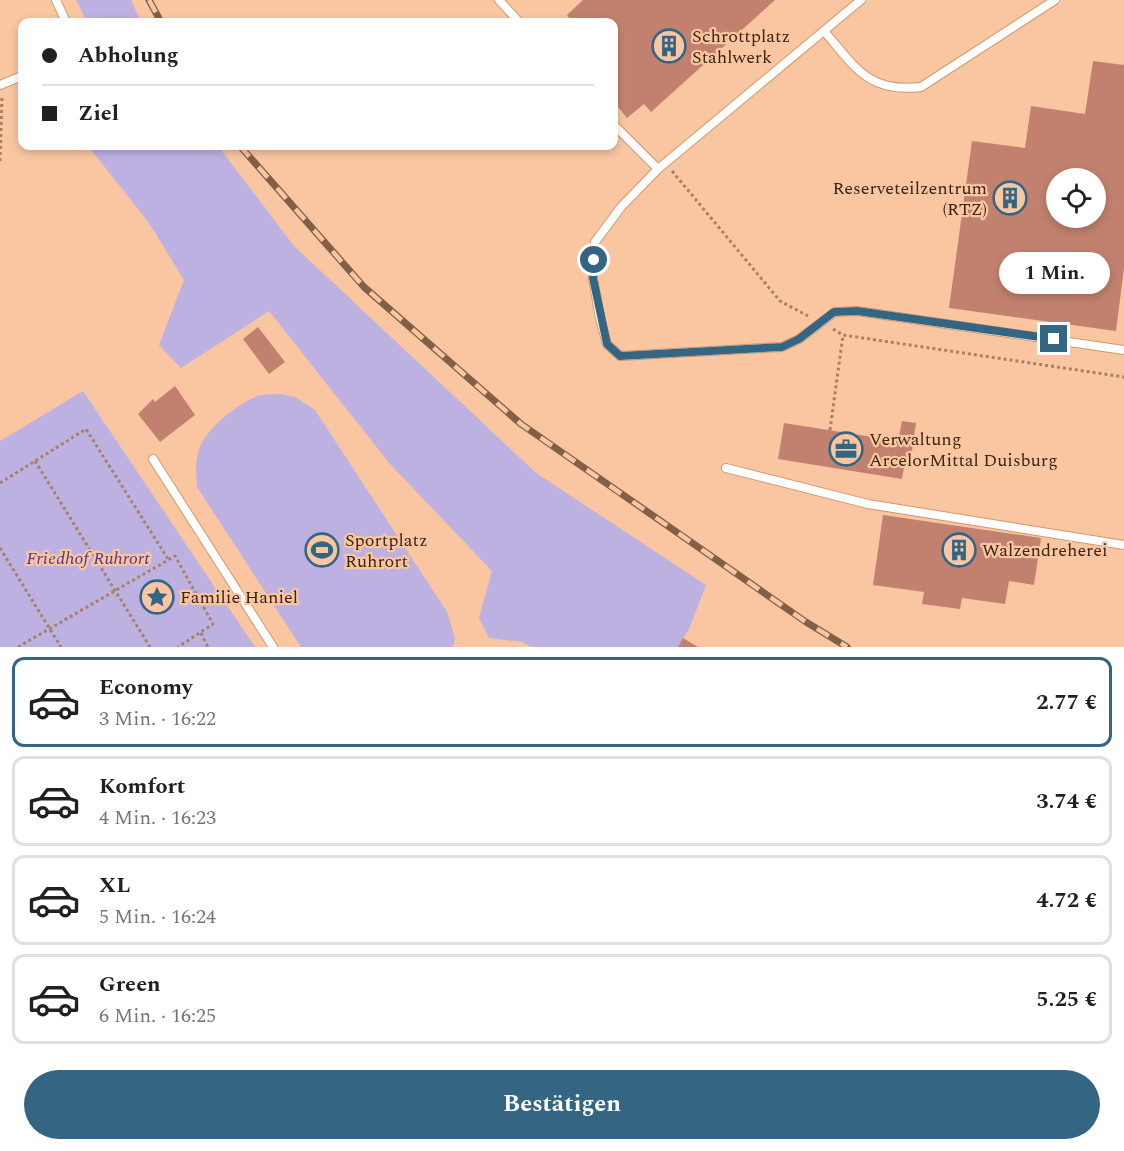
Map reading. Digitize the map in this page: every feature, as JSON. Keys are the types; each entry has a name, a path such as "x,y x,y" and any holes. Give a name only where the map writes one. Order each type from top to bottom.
{"lane":[{"path":"56,0 64,18"},
{"path":"500,0 516,18"},
{"path":"861,0 658,169 621,207 595,242 593,278 607,344 620,356 782,347 799,339 834,312 857,311 1124,350"},
{"path":"824,31 852,63 875,84 898,90 921,87 1055,0"},
{"path":"1,85 18,77"},
{"path":"618,129 658,169"},
{"path":"153,459 273,647"},
{"path":"726,468 868,504 1124,545"}],"path":[{"path":"0,161 1,85"},
{"path":"830,430 843,334"},
{"path":"0,483 86,429 168,559"},
{"path":"36,461 150,647"},
{"path":"0,548 61,647"},
{"path":"18,647 175,556 213,624 178,647"},
{"path":"201,633 208,647"}],"green space":[{"path":"76,0 131,0 139,18 85,18"},
{"path":"91,150 221,150 294,246 536,473 706,585 689,629 678,647 532,647 522,642 489,638 479,618 492,571 390,464 269,311 181,368 159,345 184,280 149,223"},
{"name":"Friedhof Ruhrort","path":"83,391 255,647 0,647 0,441"},
{"name":"Sportplatz Ruhrort","path":"280,394 295,397 315,410 447,612 455,638 453,647 301,647 197,487 196,464 199,450 208,433 243,403 261,395"}],"building":[{"name":"Schrottplatz Stahlwerk","path":"583,0 775,0 651,112 644,104 627,118 618,107 618,18 569,18 567,15"},
{"name":"Reserveteilzentrum (RTZ)","path":"1093,61 1124,65 1124,268 1116,331 949,308 972,141 1025,148 1031,106 1085,114"},
{"path":"258,327 285,362 269,374 243,339"},
{"path":"175,386 195,415 160,442 138,414 153,399 155,402"},
{"name":"Verwaltung ArcelorMittal Duisburg","path":"902,421 916,423 911,458 906,457 902,479 778,459 784,423 898,441"},
{"name":"Walzendreherei","path":"883,515 1041,538 1034,585 1009,581 1005,604 962,598 960,609 922,604 924,592 873,585"},
{"path":"683,638 698,647 678,647"}],"railway":[{"path":"149,0 159,18"},
{"path":"244,150 364,287 521,424 806,622 847,647"}],"place":[{"name":"Schrottplatz Stahlwerk","path":"669,46"},
{"name":"Reserveteilzentrum (RTZ)","path":"1010,198"},
{"name":"Verwaltung ArcelorMittal Duisburg","path":"846,449"},
{"name":"Sportplatz Ruhrort","path":"322,550"},
{"name":"Walzendreherei","path":"959,550"},
{"name":"Familie Haniel","path":"157,597"}],"route":[{"path":"594,260 593,278 607,344 620,356 782,347 799,339 834,312 857,311 1054,339"}]}
